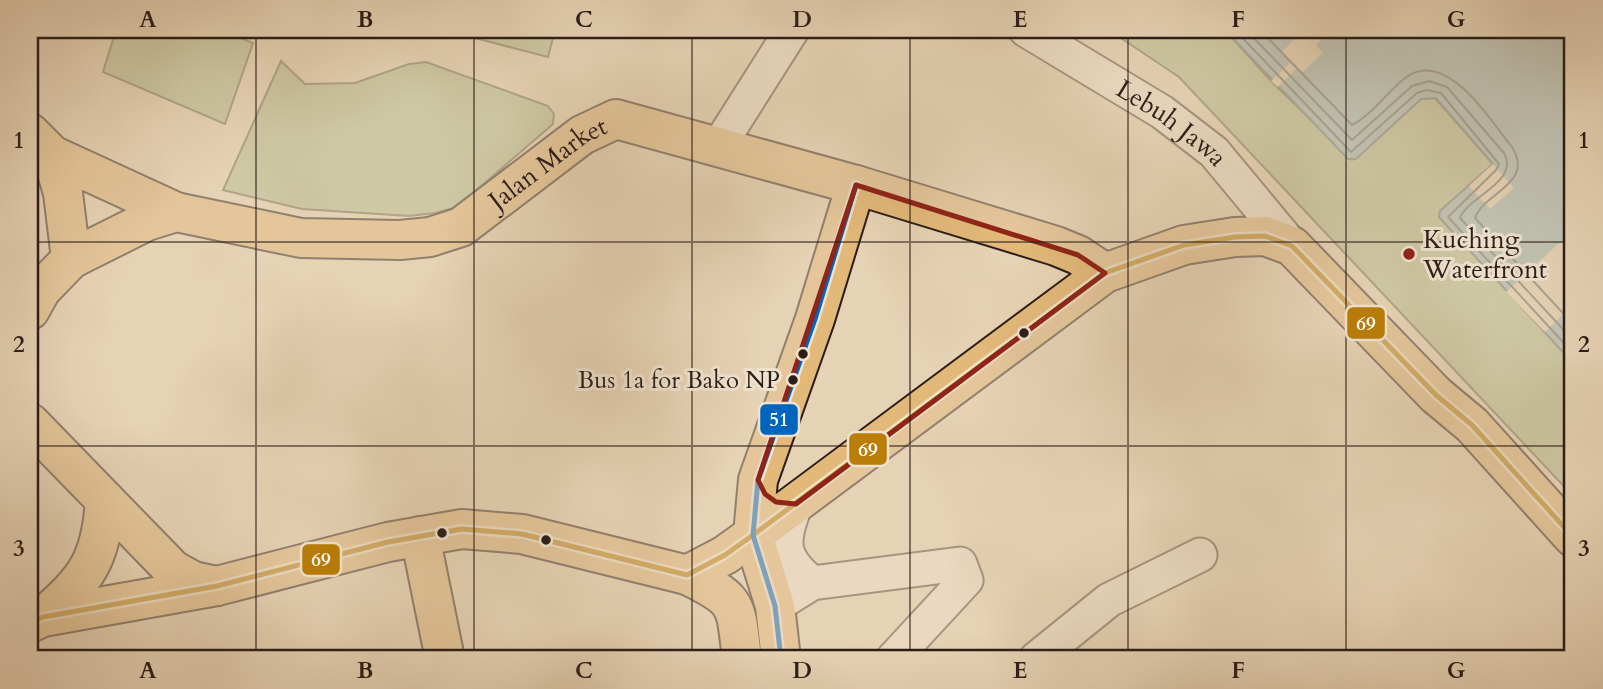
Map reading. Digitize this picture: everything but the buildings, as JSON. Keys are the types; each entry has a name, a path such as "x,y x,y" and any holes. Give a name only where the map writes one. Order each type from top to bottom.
{"main road":[{"name":"Jalan Market","path":"33,297 71,259 146,221 176,212 301,238 400,240 430,237 461,227 582,135 616,119 856,186 1056,246 1078,255 1105,273"},
{"path":"41,144 176,212"},
{"path":"41,144 63,193 71,259"},
{"path":"781,659 775,606 753,535 758,480 815,319 856,186"},
{"path":"687,575 725,555 796,504 1105,273 1184,245 1235,237 1265,236 1292,246 1436,395 1472,425 1573,537"},
{"path":"1044,319 1054,289 1056,246"},
{"path":"31,423 173,570 193,581 216,586"},
{"path":"758,480 765,494 776,502 796,504"},
{"path":"37,620 79,586 103,537 105,500"},
{"path":"37,620 216,586 420,536 462,530 522,534 687,575 724,593 730,602 736,612 742,659"},
{"path":"420,536 444,659"}],"street":[{"path":"718,147 792,30"},
{"name":"Lebuh Jawa","path":"1026,30 1163,112 1214,152 1292,246"},
{"path":"796,504 788,525 787,557 792,567 812,583"},
{"path":"1036,659 1109,600 1200,555"},
{"path":"775,606 812,583 960,564 966,580 893,659"}],"highlighted area":[{"path":"856,185 1078,255 1105,273 796,504 776,502 765,494 758,480"}],"green space":[{"path":"116,30 221,30 253,43 225,124 103,72"},
{"path":"444,30 555,30 548,57"},
{"name":"Kuching Waterfront","path":"1109,30 1225,30 1271,81 1352,160 1421,99 1435,98 1493,164 1440,211 1439,217 1573,363 1573,496 1179,77"},
{"path":"281,61 305,84 355,83 409,64 426,62 548,106 554,114 553,124 457,207 435,213 409,216 302,209 223,190"}],"water":[{"path":"1225,30 1573,30 1573,363 1439,217 1440,211 1493,164 1436,98 1421,99 1356,159 1348,159"}],"pier":[{"path":"1323,30 1331,30 1316,45 1323,53 1303,72 1296,69 1278,87 1271,81 1290,63 1281,53 1301,32 1312,41"},
{"path":"1493,164 1514,188 1490,209 1469,186"},
{"path":"1573,239 1573,304 1545,332 1506,292 1558,244"}],"transit line":[{"name":"51","path":"781,659 775,606 753,535 758,480 815,319 856,185"},
{"name":"69","path":"30,623 43,617 217,586 388,542 462,529 522,534 687,575 725,555 753,535 1105,273 1184,245 1235,237 1265,236 1292,246 1436,395 1472,425 1573,537"}],"place":[{"name":"Kuching Waterfront","path":"1409,254"},
{"name":"Bus 1a for Bako NP","path":"793,380"}]}
